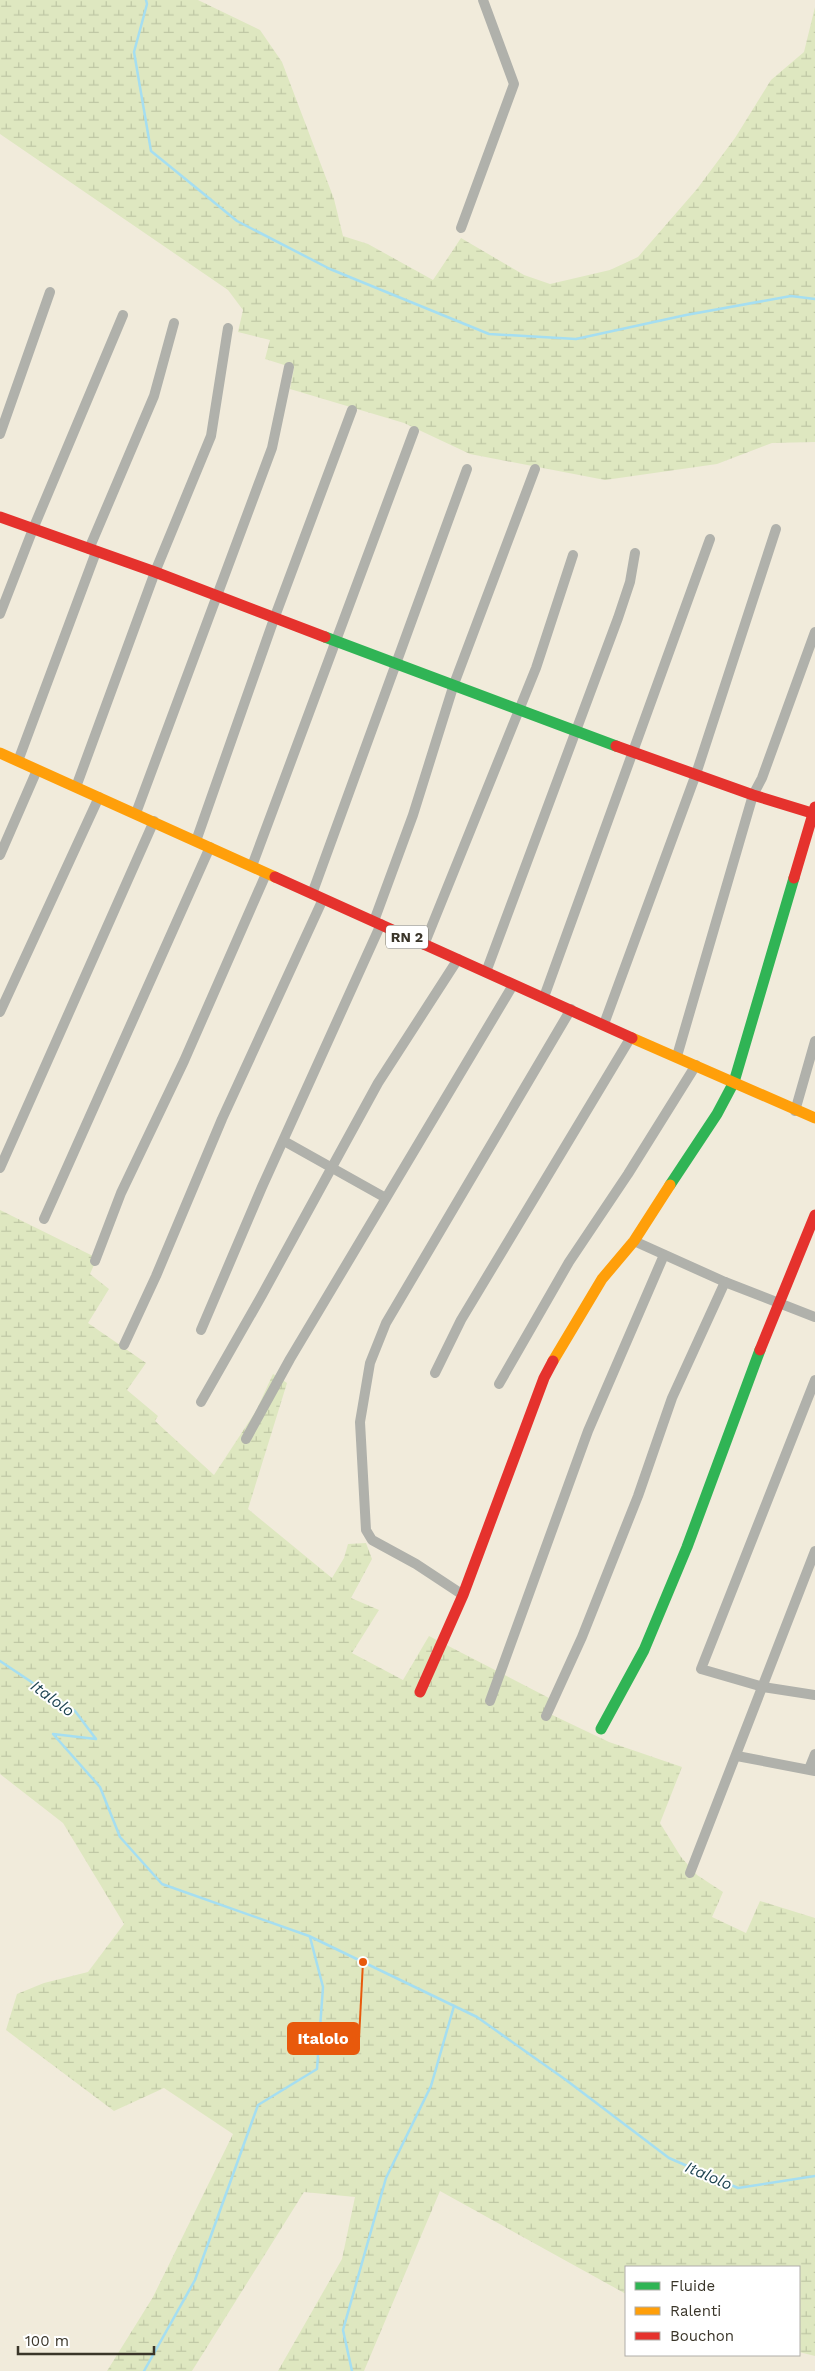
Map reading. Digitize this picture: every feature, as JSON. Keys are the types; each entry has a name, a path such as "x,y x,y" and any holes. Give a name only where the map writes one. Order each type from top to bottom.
{"main road":[{"path":"0,517 155,572 274,619 336,640 575,731 753,795 814,811 734,1082 718,1114 634,1241 602,1279 572,1327 544,1378 463,1595 420,1692"},
{"name":"RN 2","path":"0,753 513,985 678,1056 795,1111 815,1118"},
{"path":"601,1730 644,1650 687,1547 778,1303 815,1215"}],"street":[{"path":"462,228 513,89 512,78 483,0"},
{"path":"0,434 50,292"},
{"path":"0,614 33,529 123,315"},
{"path":"18,761 93,550 154,396 174,323"},
{"path":"76,787 155,572 210,436 228,328"},
{"path":"136,813 272,448 289,368"},
{"path":"196,841 274,619 352,410"},
{"path":"252,866 414,431"},
{"path":"312,894 467,469"},
{"path":"200,1330 378,923 454,684 535,469"},
{"path":"604,1024 696,774 776,530"},
{"path":"544,997 710,539"},
{"path":"486,972 618,618 630,582 635,554"},
{"path":"424,945 518,708 536,668 572,555"},
{"path":"678,1056 753,795 762,778 815,632"},
{"path":"0,855 37,770"},
{"path":"0,1012 99,797"},
{"path":"0,1168 154,821"},
{"path":"44,1219 210,847"},
{"path":"95,1261 121,1192 184,1061 266,874"},
{"path":"124,1345 156,1276 222,1119 323,899"},
{"path":"200,1402 262,1296 330,1166 378,1083 458,959"},
{"path":"246,1439 384,1197 513,985"},
{"path":"463,1595 416,1564 372,1540 366,1530 360,1422 366,1375 386,1323 571,1009"},
{"path":"435,1373 461,1320 631,1037"},
{"path":"795,1111 815,1041"},
{"path":"499,1384 569,1262 628,1174 696,1065"},
{"path":"284,1141 384,1197"},
{"path":"634,1241 725,1282 815,1317"},
{"path":"490,1702 588,1431 664,1255"},
{"path":"546,1716 582,1637 638,1496 672,1398 725,1282"},
{"path":"815,1380 701,1669 763,1687 815,1695"},
{"path":"690,1874 815,1551"},
{"path":"737,1756 812,1770 815,1754"}],"green space":[{"path":"0,0 198,0 260,30 282,62 334,199 343,236 368,244 433,280 461,238 524,275 550,284 610,270 638,257 697,189 735,138 771,80 804,52 815,7 815,442 772,443 717,464 605,480 470,454 404,423 290,389 294,368 265,359 270,340 238,332 243,310 228,290 0,134"},
{"path":"0,1210 97,1258 90,1274 109,1289 88,1323 146,1363 127,1390 158,1416 155,1421 214,1475 256,1411 273,1374 287,1383 248,1509 332,1578 344,1558 348,1544 366,1543 372,1559 351,1598 379,1610 352,1653 403,1680 429,1636 549,1698 546,1712 609,1742 682,1767 660,1823 681,1857 697,1875 723,1892 712,1917 746,1933 760,1901 815,1918 815,2356 800,2352 800,2266 625,2266 625,2293 440,2191 364,2371 278,2371 342,2259 355,2197 304,2192 192,2371 107,2371 153,2297 233,2134 164,2088 114,2111 6,2030 17,1994 44,1983 88,1972 124,1924 63,1823 0,1774"}],"waterway":[{"path":"146,0 147,4 134,52 151,151 237,221 330,269 489,334 576,339 686,315 791,296 815,299"},
{"name":"Italolo","path":"0,1661 75,1711 96,1739 53,1734 100,1787 120,1837 162,1884 309,1936 477,2017 566,2080 669,2158 738,2188 815,2176"},
{"path":"144,2371 195,2280 258,2105 317,2069 323,1987 310,1937"},
{"path":"352,2371 343,2330 386,2178 431,2086 454,2006"}],"traffic: fast":[{"path":"325,637 616,746"},
{"path":"670,1185 717,1114 734,1082 794,878"},
{"path":"601,1729 644,1650 687,1547 760,1350"}],"traffic: slow":[{"path":"0,753 275,877"},
{"path":"632,1038 815,1118"},
{"path":"553,1361 602,1279 634,1241 670,1185"}],"traffic: jam":[{"path":"0,517 155,572 325,637"},
{"path":"616,746 753,795 815,814"},
{"path":"794,878 815,807"},
{"path":"275,877 632,1038"},
{"path":"760,1350 815,1215"},
{"path":"420,1692 463,1595 544,1378 553,1361"}],"place":[{"name":"Italolo","path":"363,1962"}]}
